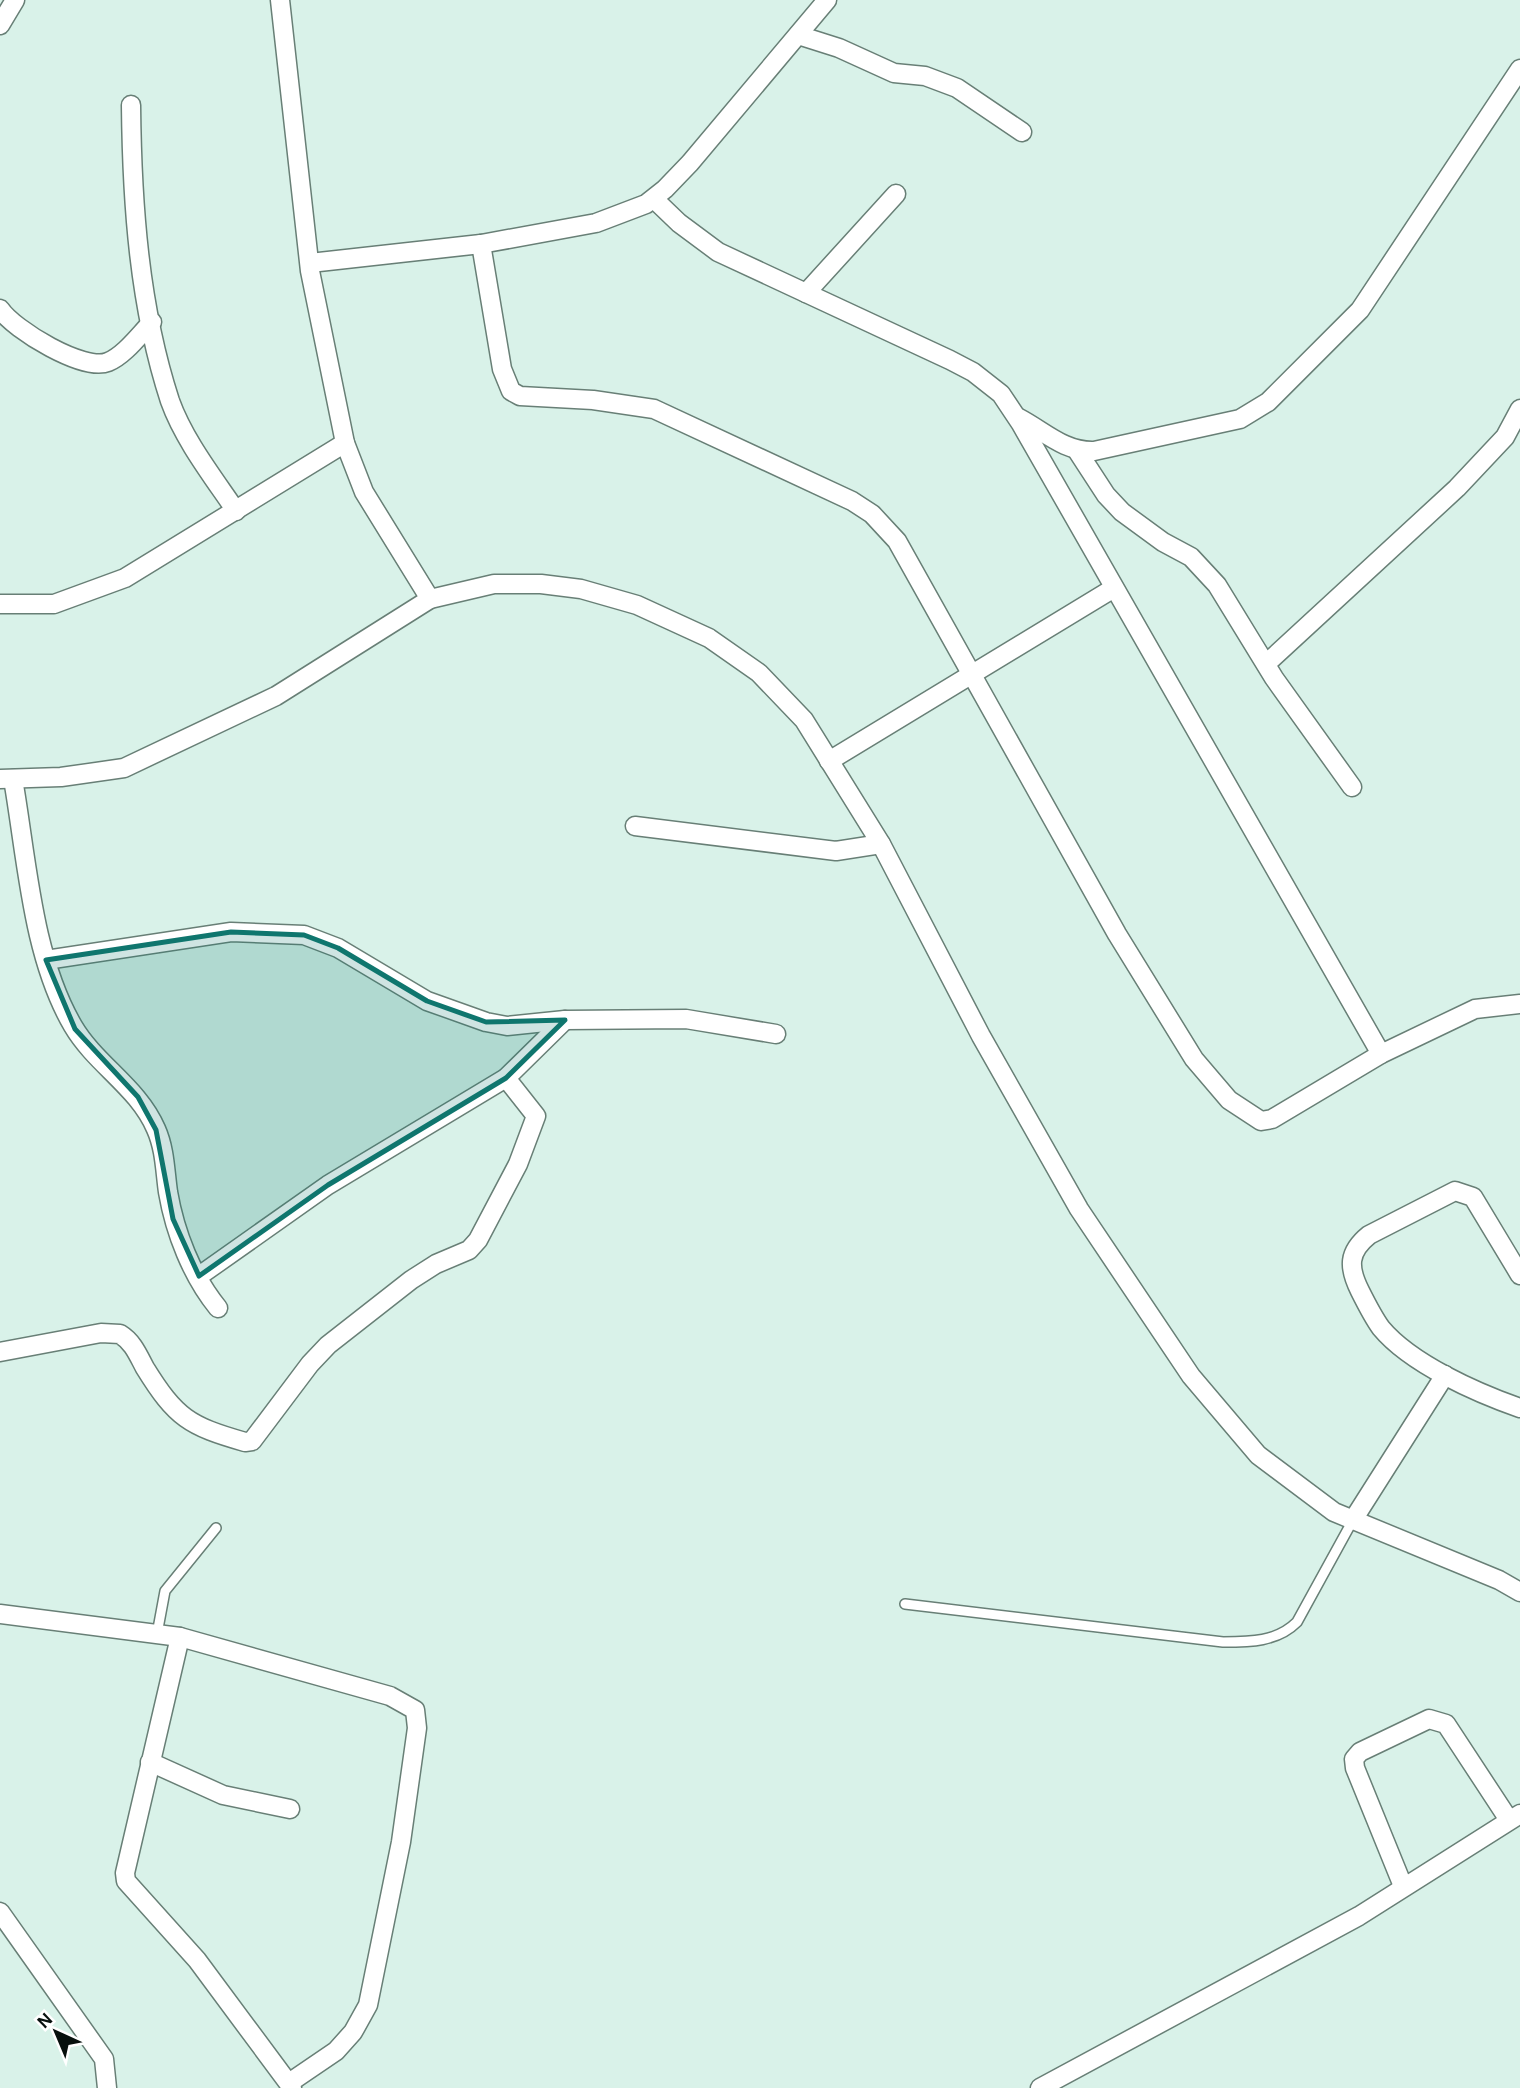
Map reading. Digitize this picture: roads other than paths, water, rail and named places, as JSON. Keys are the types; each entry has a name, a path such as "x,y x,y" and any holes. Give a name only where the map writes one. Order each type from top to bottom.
{"street":[{"path":"0,25 15,0"},
{"path":"280,0 310,263 345,443 364,492 430,599"},
{"path":"310,263 481,244 596,223 654,199 690,163 827,0"},
{"path":"797,35 839,48 894,73 925,76 957,88 1022,132"},
{"path":"1078,452 1149,441 1240,419 1268,402 1360,310 1520,69"},
{"path":"131,105 139,259 171,402 198,455 236,511"},
{"path":"806,293 896,194"},
{"path":"654,199 688,230 718,252 973,372 1000,394 1016,417 1381,1054"},
{"path":"481,244 500,360 512,390 532,397 593,400 654,409 852,501 872,514 897,541 1117,933 1199,1066 1229,1100 1261,1121 1272,1119 1381,1054 1475,1009 1520,1004"},
{"path":"0,309 27,334 90,364 108,362 152,322"},
{"path":"1266,664 1457,488 1505,437 1520,409"},
{"path":"1016,417 1078,452 1106,495 1122,512 1163,542 1191,557 1217,585 1266,664 1352,787"},
{"path":"0,604 54,604 125,578 345,443"},
{"path":"218,1308 186,1255 173,1219 165,1162 156,1130 138,1097 75,1029 53,988 6,779 61,777 124,768 276,696 430,599 494,584 541,584 581,589 636,605 709,638 759,673 804,720 881,844 981,1036 1079,1209 1191,1376 1258,1455 1334,1512 1499,1580 1520,1592"},
{"path":"829,761 1114,589"},
{"path":"635,826 836,851 881,844"},
{"path":"46,960 231,932 304,935 338,948 427,1000 486,1022 507,1026 565,1020 687,1019 776,1034"},
{"path":"199,1276 328,1185 506,1078 565,1020"},
{"path":"0,1352 101,1333 120,1334 134,1347 174,1412 201,1429 245,1442 252,1441 310,1364 328,1345 411,1280 436,1264 469,1250 478,1240 518,1164 536,1116 506,1078"},
{"path":"1520,1275 1480,1208 1465,1192 1448,1192 1359,1243 1353,1251 1351,1268 1382,1328 1445,1375 1520,1408"},
{"path":"1353,1520 1445,1375"},
{"path":"0,1614 180,1637 390,1696 412,1706 417,1716 401,1842 368,2005 353,2032 336,2051 290,2085 197,1960 126,1881 150,1762 180,1637"},
{"path":"1040,2088 1359,1916 1515,1817 1446,1724 1429,1719 1360,1752 1354,1759 1355,1768 1403,1886"},
{"path":"150,1762 223,1795 290,1810"},
{"path":"0,1912 104,2059 107,2088"}],"lane":[{"path":"905,1604 1223,1643 1261,1642 1289,1631 1297,1622 1353,1520"},
{"path":"157,1634 165,1591 216,1528"}]}
